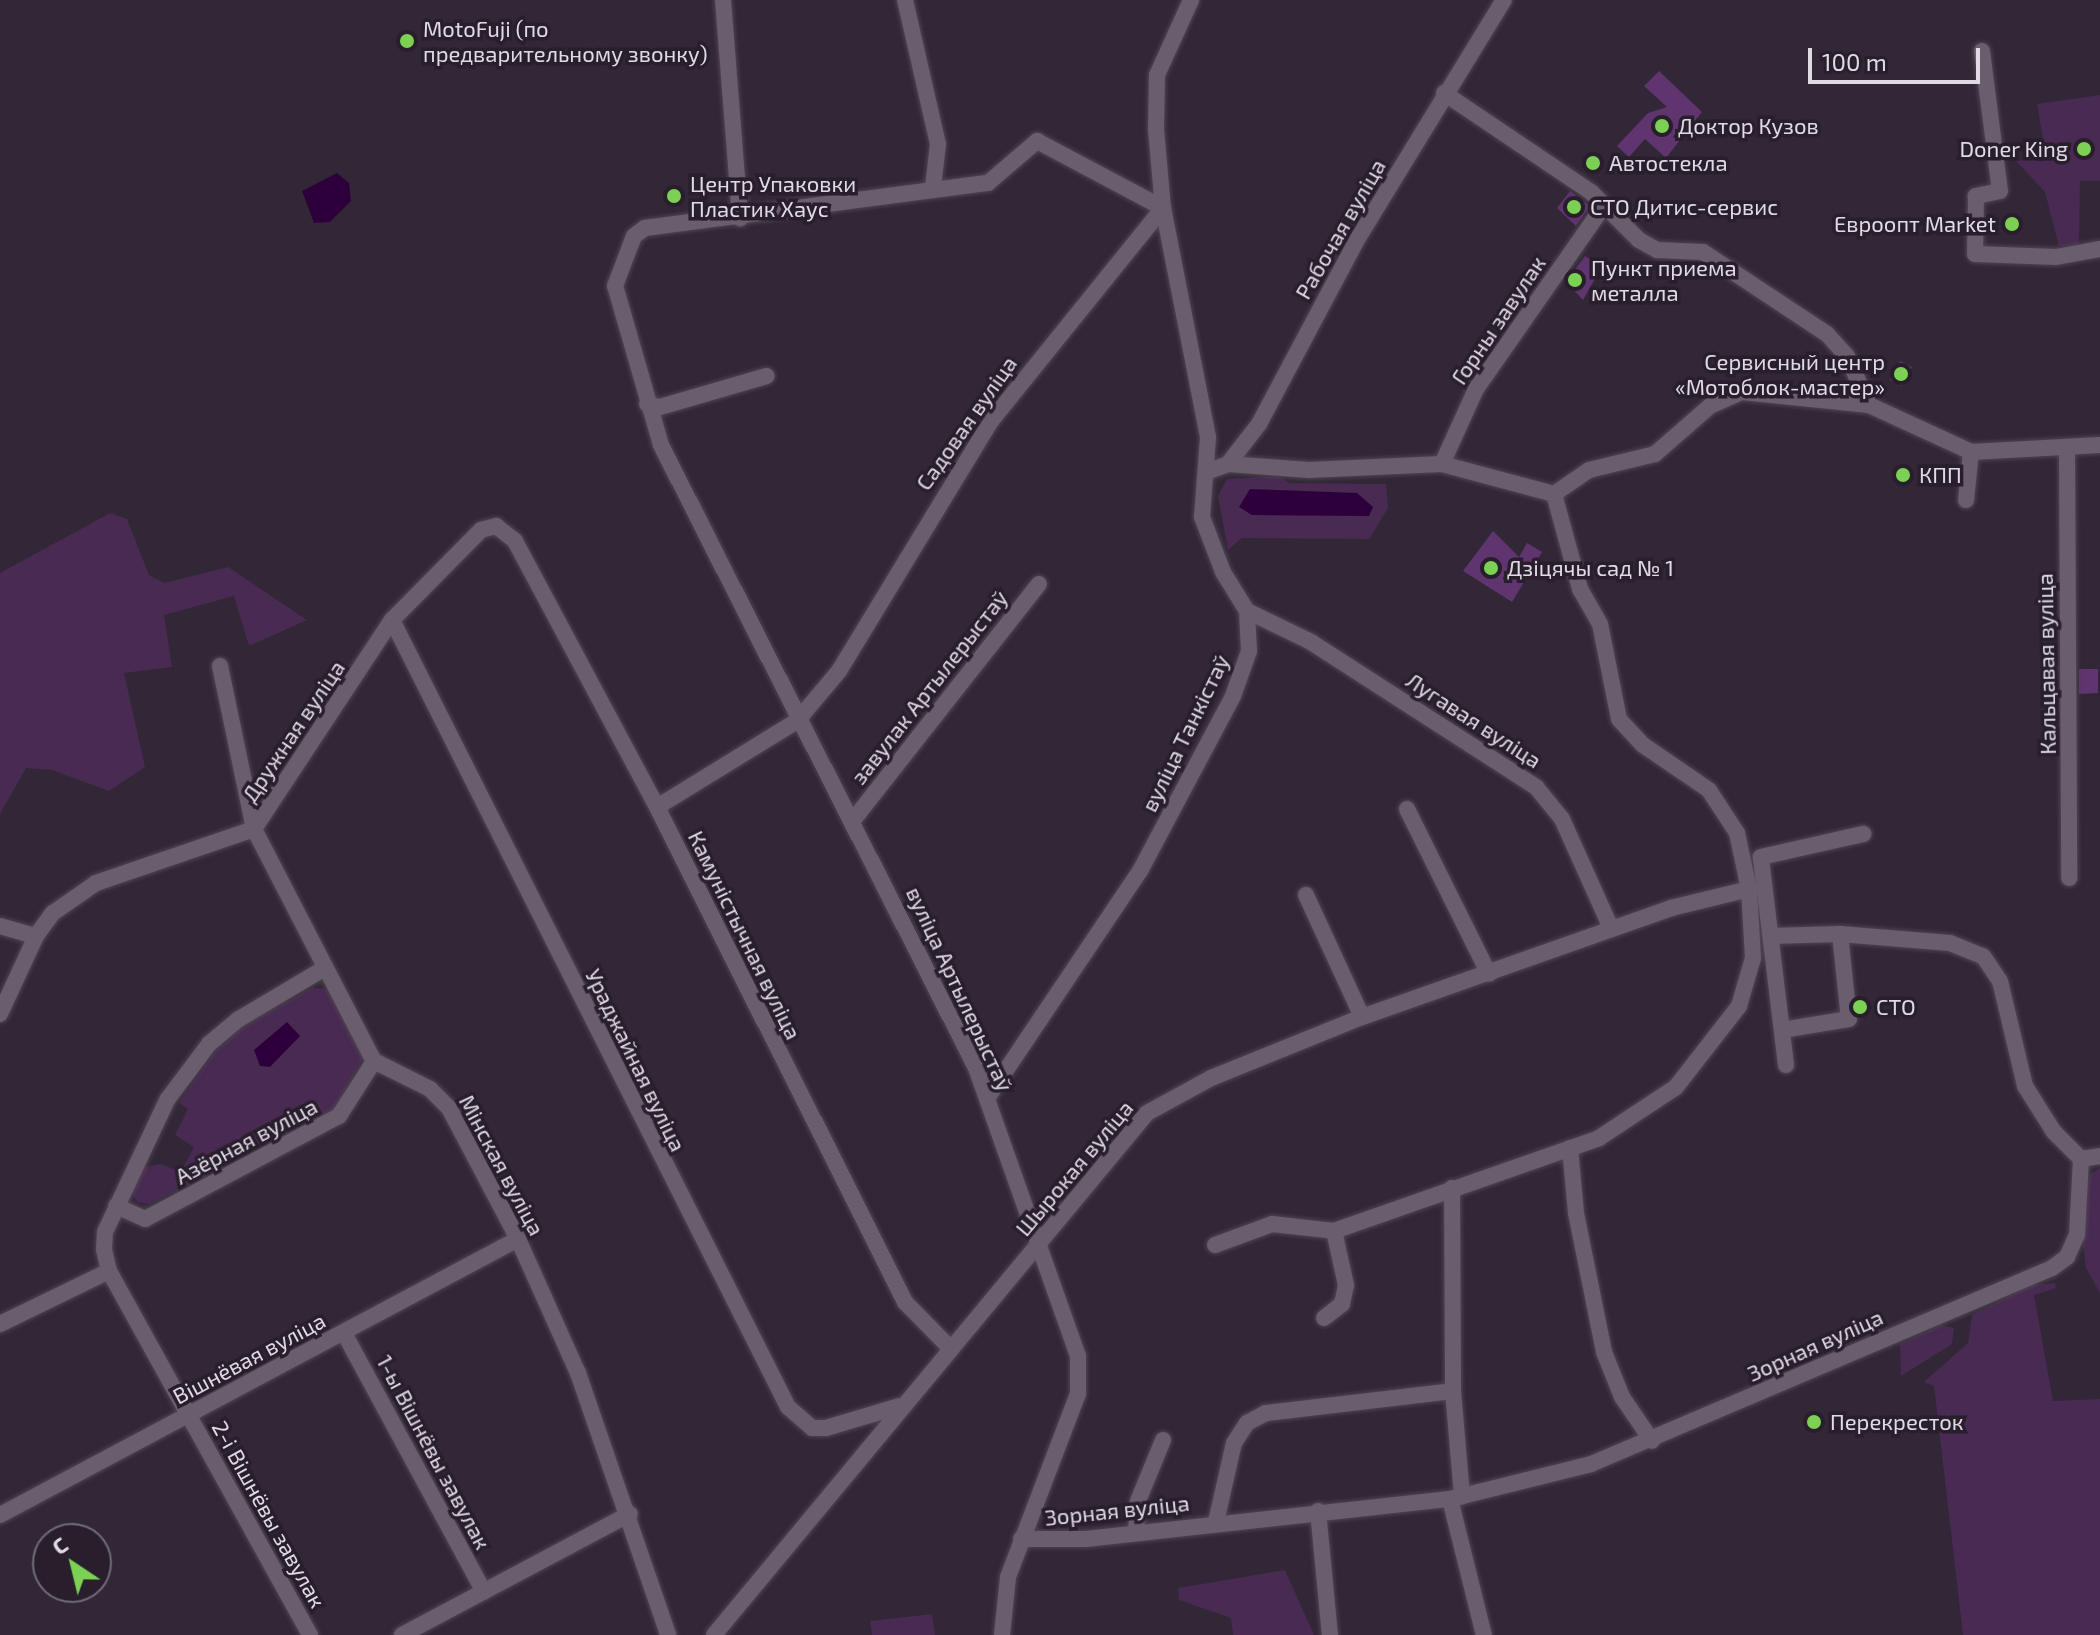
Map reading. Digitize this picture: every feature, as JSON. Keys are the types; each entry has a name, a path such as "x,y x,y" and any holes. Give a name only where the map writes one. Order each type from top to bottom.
{"street":[{"path":"723,0 740,218 933,187 988,183 1037,141 1163,208"},
{"path":"905,0 938,144 933,187"},
{"path":"1163,208 1153,98 1164,53 1191,0"},
{"name":"Рабочая вуліца","path":"1228,464 1259,424 1358,238 1444,93 1504,0"},
{"path":"1982,51 2000,191 1976,196 1975,254 2056,257 2100,249"},
{"path":"1444,93 1579,184 1639,240 1657,250 1703,252 1827,334 1847,356 1869,405"},
{"name":"Горны завулак","path":"1442,464 1476,389 1603,207"},
{"name":"вуліца Танкістаў","path":"988,1097 1140,871 1224,715 1249,651 1247,611 1208,538 1202,493 1209,471 1163,208"},
{"name":"Садовая вуліца","path":"657,807 797,721 839,671 991,421 1163,208"},
{"name":"вуліца Артылерыстаў","path":"740,218 665,224 634,236 615,298 661,445 717,547 797,721 854,819 988,1097 1078,1356 1079,1378 1008,1577 1002,1635"},
{"path":"646,398 660,407 767,376"},
{"path":"1209,471 1228,464 1309,470 1442,464 1554,494 1589,470 1655,454 1710,406 1742,392 1869,405 1971,452 2100,445"},
{"name":"Кальцавая вуліца","path":"2067,449 2069,878"},
{"path":"1966,500 1971,452"},
{"path":"1215,1245 1272,1224 1334,1231 1570,1148 1631,1121 1676,1087 1739,1006 1753,958 1749,889 1727,813 1709,790 1643,745 1619,719 1600,624 1580,589 1554,494"},
{"name":"Дружная вуліца","path":"0,1014 36,936 53,913 96,883 254,829 392,620 481,530 496,526 508,532"},
{"name":"Камуністычная вуліца","path":"508,532 657,807 905,1302 951,1349"},
{"name":"завулак Артылерыстаў","path":"854,819 1039,584"},
{"name":"Лугавая вуліца","path":"1247,611 1311,642 1536,787 1562,819 1611,928"},
{"name":"Ураджайная вуліца","path":"392,620 788,1407 812,1428 826,1428 900,1406"},
{"path":"220,666 254,829 374,1061"},
{"path":"1407,809 1489,974"},
{"path":"1786,1065 1761,857 1863,834"},
{"name":"Шырокая вуліца","path":"714,1635 900,1406 1147,1113 1211,1078 1362,1017 1611,928 1749,889"},
{"path":"1306,895 1362,1017"},
{"path":"0,926 36,936"},
{"path":"1771,936 1840,934 1970,947 1993,967 2025,1086 2054,1132 2081,1159 2100,1156"},
{"path":"1782,1030 1849,1019 1840,934"},
{"name":"Азёрная вуліца","path":"189,1414 109,1271 105,1232 167,1100 209,1044 239,1019 325,968"},
{"name":"Азёрная вуліца","path":"116,1206 145,1219 339,1116 374,1061"},
{"name":"Мінская вуліца","path":"374,1061 430,1089 449,1108 518,1239 630,1514 668,1635"},
{"path":"1570,1148 1576,1213 1604,1352 1622,1397 1652,1441"},
{"name":"Зорная вуліца","path":"1021,1539 1136,1532 1456,1498 1516,1487 1652,1441 2052,1268 2067,1257 2077,1235 2081,1159"},
{"path":"1452,1188 1456,1498 1484,1635"},
{"path":"1324,1318 1342,1304 1346,1285 1334,1231"},
{"name":"Вішнёвая вуліца","path":"0,1515 518,1239"},
{"path":"0,1324 109,1271"},
{"name":"1-ы Вішнёвы завулак","path":"344,1333 484,1592"},
{"name":"Зорная вуліца","path":"1216,1522 1234,1443 1247,1423 1266,1413 1453,1391"},
{"name":"2-і Вішнёвы завулак","path":"189,1414 310,1635"},
{"path":"1136,1532 1138,1501 1163,1440"},
{"path":"1318,1511 1330,1635"},
{"path":"402,1635 630,1514"}],"shaded area":[{"path":"2100,95 2100,181 2080,181 2079,245 2059,246 2045,192 2016,161 2046,157 2037,104"},
{"path":"337,173 349,183 351,201 330,222 314,223 302,191"},
{"path":"1280,476 1289,483 1386,484 1388,508 1369,539 1242,538 1228,550 1218,496 1227,479"},
{"path":"1250,489 1357,493 1373,507 1369,516 1252,515 1239,507"},
{"path":"110,513 127,519 149,575 164,583 228,567 307,620 249,646 234,596 164,615 172,667 124,673 145,767 109,791 52,770 26,768 0,814 0,573"},
{"path":"312,988 332,989 365,1055 335,1109 271,1143 230,1146 221,1153 218,1170 149,1204 137,1202 132,1194 144,1167 161,1164 181,1172 194,1147 175,1135 188,1109 179,1103 214,1053 243,1026"},
{"path":"287,1022 300,1036 270,1067 260,1066 254,1050"},
{"path":"2100,1168 2100,1293 2086,1268 2081,1231 2083,1179"},
{"path":"2055,1283 2056,1288 2034,1295 2053,1401 2100,1399 2100,1635 1963,1635 1934,1386 1924,1382 1968,1343 1972,1315 2031,1285"},
{"path":"1941,1325 1954,1328 1952,1344 1901,1376 1900,1344"},
{"path":"1285,1570 1314,1635 1233,1635 1231,1618 1179,1600 1178,1588"},
{"path":"932,1614 935,1635 872,1635 870,1621"}],"building":[{"name":"Доктор Кузов","path":"1659,71 1702,112 1666,158 1645,139 1629,157 1617,146 1648,113 1667,107 1644,86"},
{"name":"СТО Дитис-сервис","path":"1570,191 1590,206 1576,226 1557,208"},
{"name":"Пункт приема металла","path":"1585,256 1602,266 1583,300 1566,282"},
{"name":"Сервисный центр «Мотоблок-мастер»","path":"1900,361 1912,367 1902,386 1890,380"},
{"name":"Дзіцячы сад № 1","path":"1493,531 1519,557 1527,543 1542,552 1512,602 1463,571"},
{"path":"2079,669 2098,669 2098,693 2079,694"}],"place":[{"name":"MotoFuji (по предварительному звонку)","path":"407,41"},
{"name":"Доктор Кузов","path":"1662,126"},
{"name":"Doner King","path":"2084,149"},
{"name":"Автостекла","path":"1593,163"},
{"name":"Центр Упаковки Пластик Хаус","path":"674,196"},
{"name":"СТО Дитис-сервис","path":"1574,207"},
{"name":"Евроопт Market","path":"2012,224"},
{"name":"Пункт приема металла","path":"1575,280"},
{"name":"Сервисный центр «Мотоблок-мастер»","path":"1901,374"},
{"name":"КПП","path":"1903,475"},
{"name":"Дзіцячы сад № 1","path":"1491,568"},
{"name":"СТО","path":"1860,1007"},
{"name":"Перекресток","path":"1814,1422"}]}
